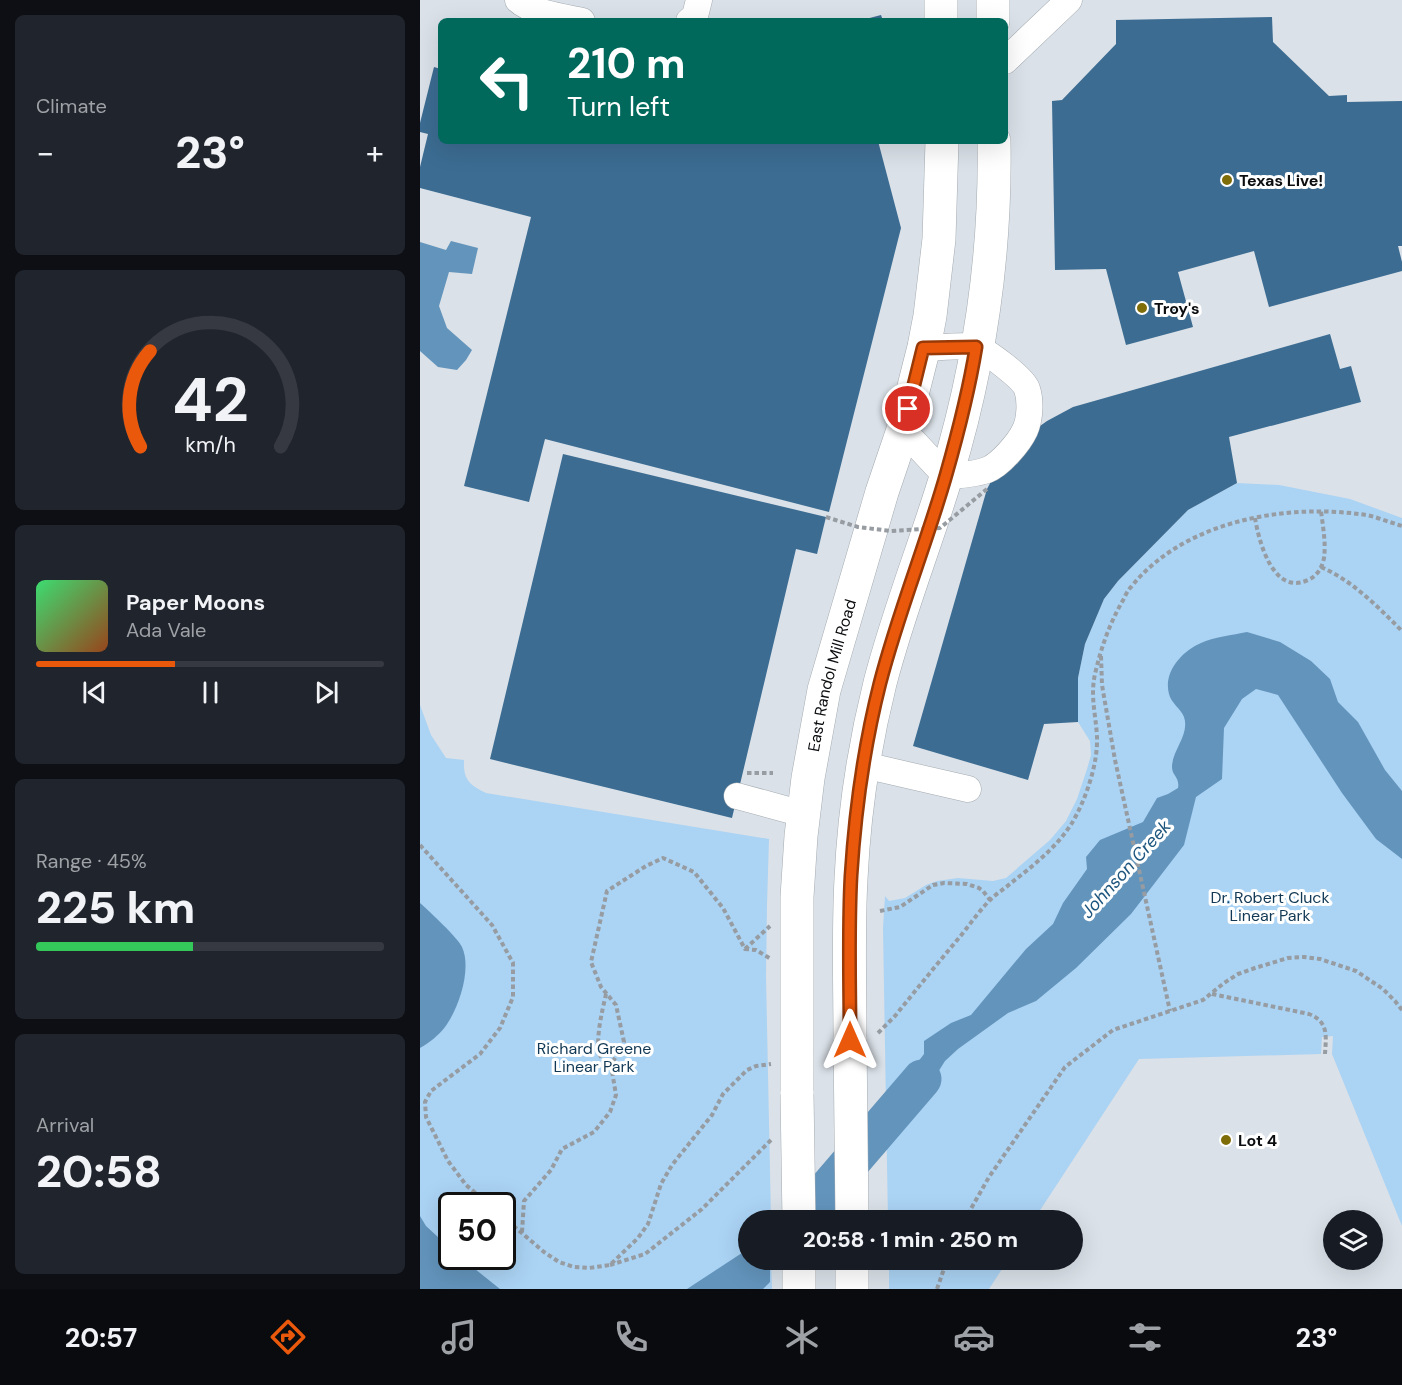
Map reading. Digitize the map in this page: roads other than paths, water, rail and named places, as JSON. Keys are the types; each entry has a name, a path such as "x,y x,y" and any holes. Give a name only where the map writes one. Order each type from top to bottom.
{"main road":[{"path":"941,0 941,18"},
{"path":"993,0 993,18"},
{"name":"East Randol Mill Road","path":"799,1210 796,907 803,814 813,744 824,690 873,522 903,430 930,316 939,239 942,144"},
{"path":"852,1210 860,1040 851,877 854,833 864,765 880,684 946,476 972,375 992,235 994,144"},
{"path":"799,1270 799,1289"},
{"path":"852,1270 852,1289"}],"lane":[{"path":"518,0 538,10 568,18"},
{"path":"693,18 699,0"},
{"path":"1008,58 1069,0"},
{"path":"903,430 946,476 974,474 989,469 1005,457 1025,430 1029,410 1026,388 1013,373 976,347 923,348"},
{"path":"864,765 968,789"},
{"path":"741,785 803,814"}],"water":[{"path":"451,241 478,248 472,274 449,272 439,306 447,328 472,350 457,370 438,367 420,351 420,242 446,250"},
{"path":"1247,632 1280,642 1311,661 1330,679 1338,702 1358,722 1385,770 1402,791 1402,859 1376,839 1342,793 1278,695 1256,689 1242,699 1224,728 1222,779 1196,797 1184,845 1131,914 1076,968 1036,1001 1008,1013 945,1061 923,1096 888,1143 887,1090 902,1083 924,1054 924,1041 951,1023 971,1015 1026,949 1053,924 1063,903 1087,869 1086,857 1100,840 1143,822 1157,798 1178,788 1178,781 1172,767 1185,724 1183,714 1169,694 1171,670 1187,651 1201,643"},
{"path":"420,903 462,947 466,966 459,999 450,1019 437,1036 420,1048"},
{"path":"420,1216 426,1226 438,1237 438,1270 476,1270 500,1289 420,1289"},
{"path":"738,1256 738,1270 770,1270 770,1282 763,1289 687,1289"}],"waterway":[{"name":"Johnson Creek","path":"809,1210 922,1079"}],"place":[{"name":"Texas Live!","path":"1227,180"},
{"name":"Troy's","path":"1142,308"},
{"name":"Lot 4","path":"1226,1140"}],"park label":[{"name":"Dr. Robert Cluck Linear Park","path":"1270,906"},
{"name":"Richard Greene Linear Park","path":"594,1057"}]}
